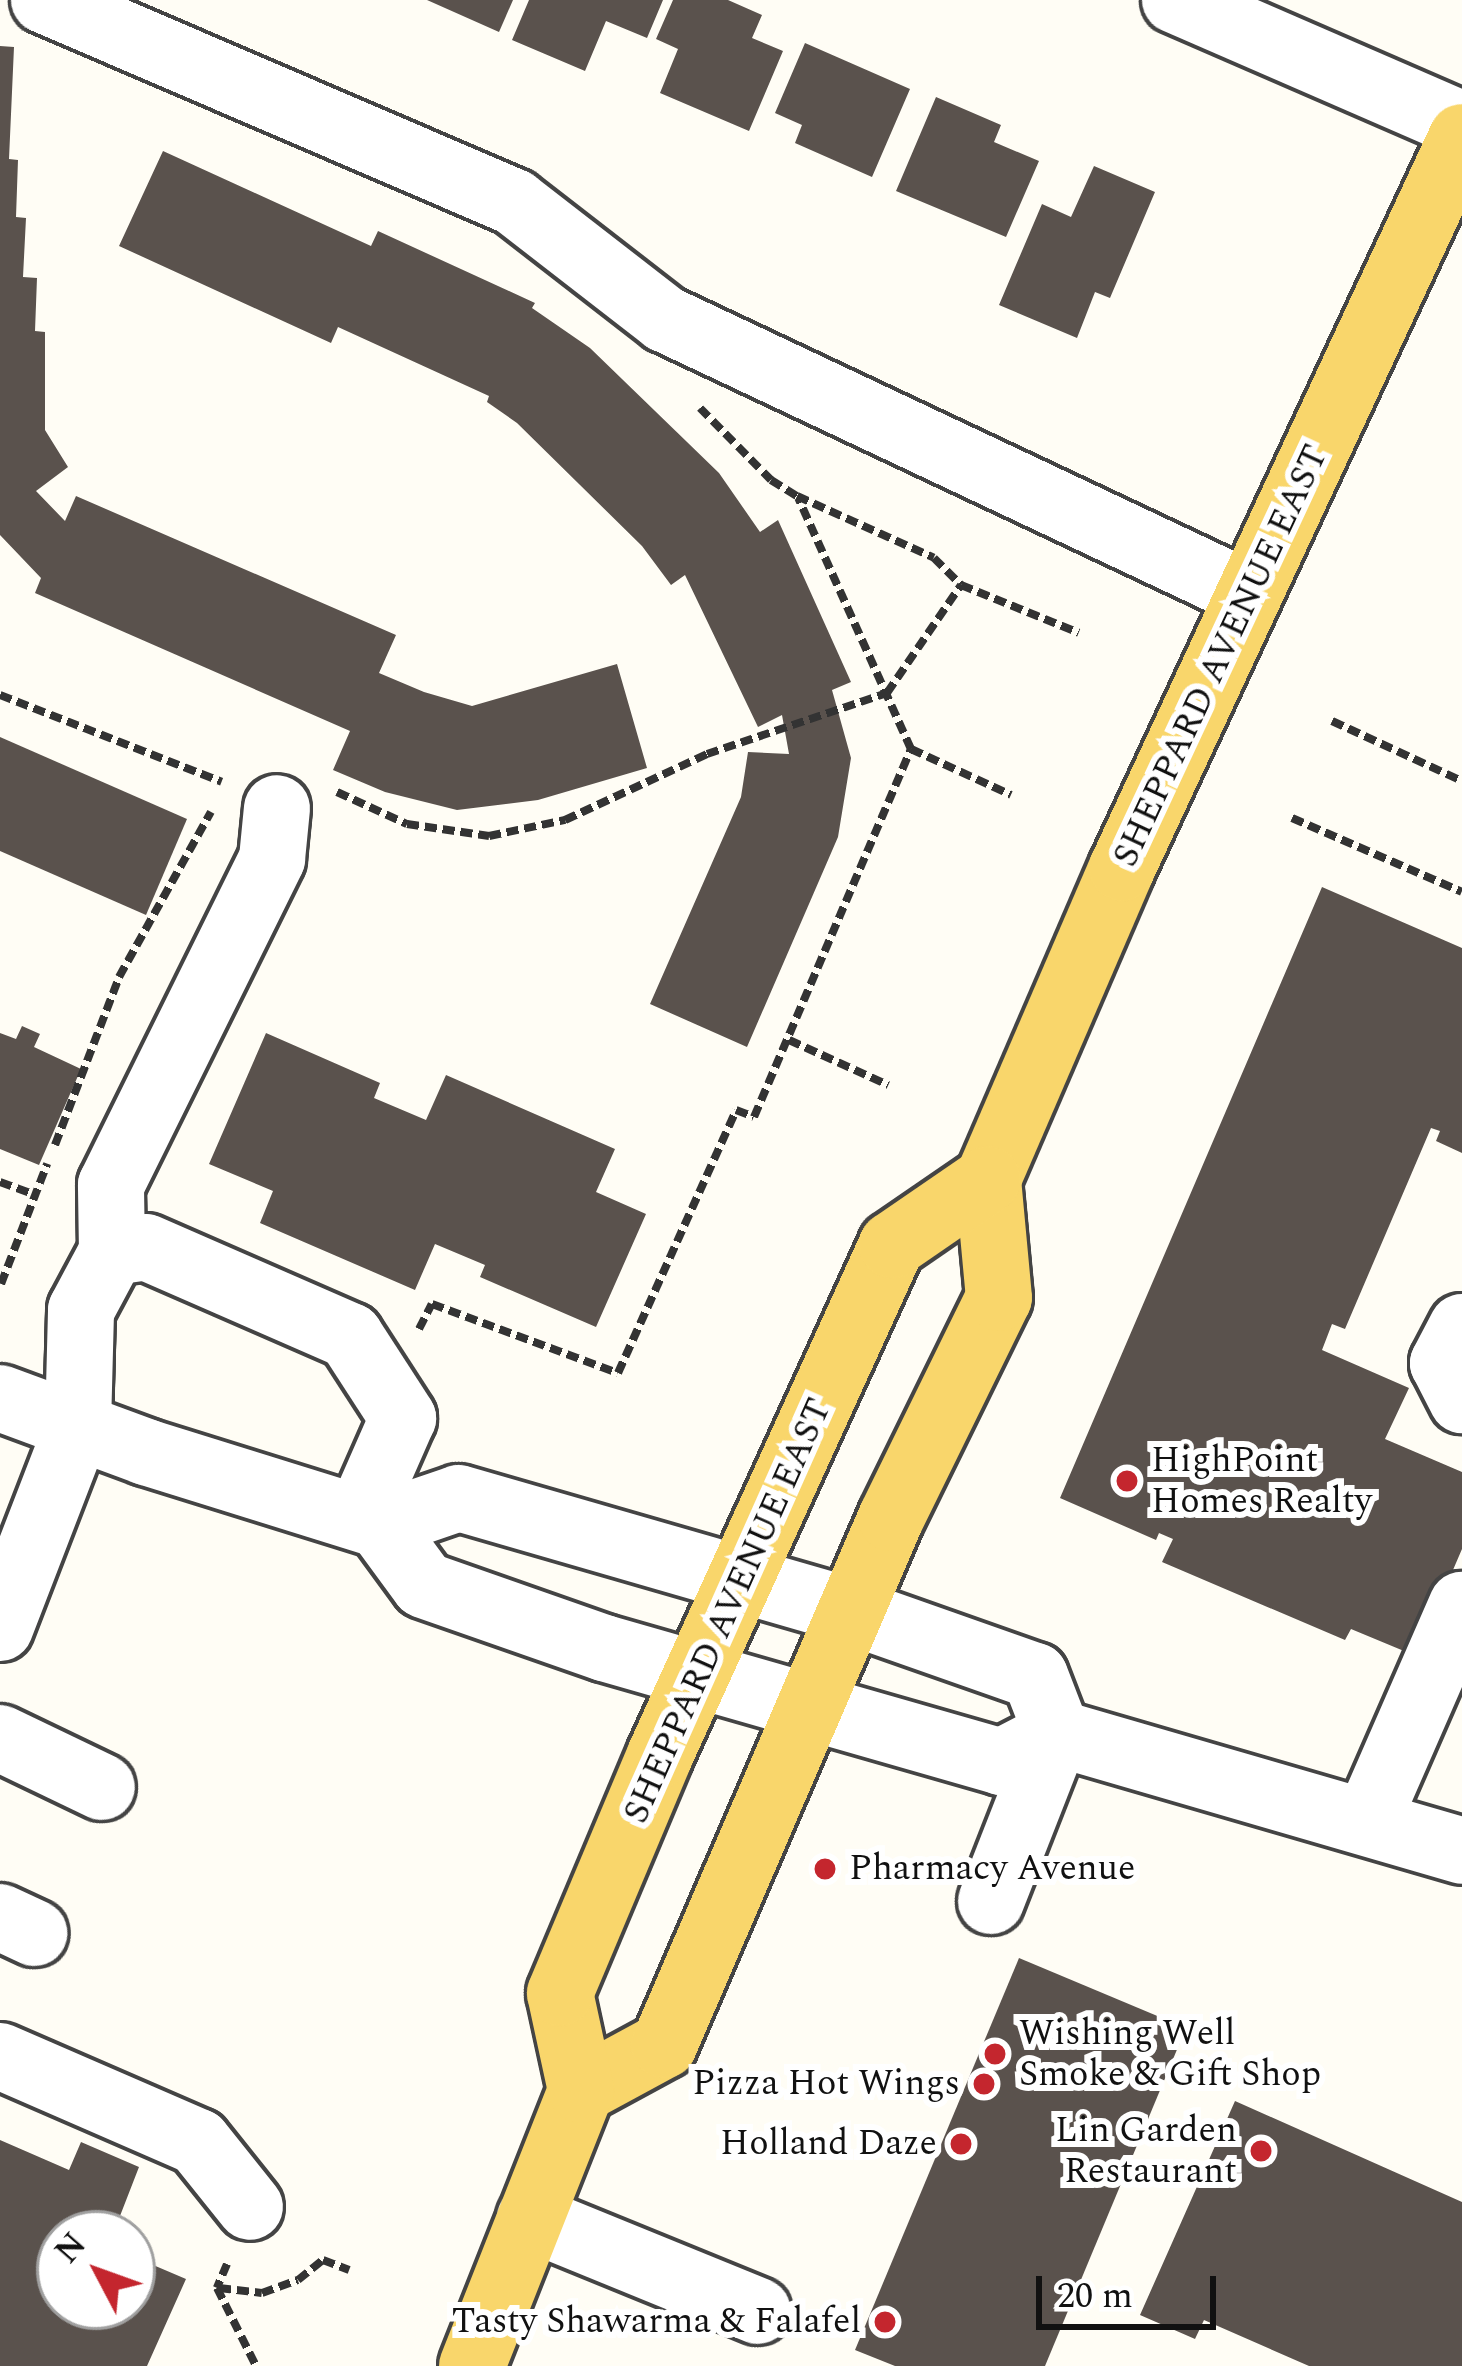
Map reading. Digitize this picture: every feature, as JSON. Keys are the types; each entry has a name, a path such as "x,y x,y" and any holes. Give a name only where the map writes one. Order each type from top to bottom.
{"main road":[{"name":"SHEPPARD AVENUE EAST","path":"988,1179 892,1245 697,1674 560,1994 581,2090 664,2045 850,1611 999,1298 988,1179 1248,593 1462,137"},
{"path":"472,2366 581,2090"}],"street":[{"path":"44,0 514,202 665,319 1248,593"},
{"path":"1175,0 1462,125"},
{"path":"0,1628 78,1426 81,1310 112,1252 111,1185 272,859 262,790"},
{"path":"112,1252 146,1247 350,1336 403,1418 369,1522"},
{"path":"1462,1327 1444,1363 1462,1400"},
{"path":"0,1398 369,1522 424,1585 697,1674 1001,1762 1058,1733 1462,1851"},
{"path":"369,1522 459,1498 850,1611 1035,1676 1058,1733 991,1900"},
{"path":"1367,1822 1462,1605"},
{"path":"0,1738 102,1786"},
{"path":"0,2056 198,2142 250,2207"},
{"path":"530,2218 758,2311"}],"path":[{"path":"797,496 911,749 1011,795"},
{"path":"0,695 262,790 406,824 489,836 565,820 707,754 887,692 961,585"},
{"path":"1331,722 1461,777"},
{"path":"410,1346 432,1304 618,1372 736,1110 754,1117 911,749"},
{"path":"1,1284 119,976 262,790"},
{"path":"1292,818 1462,892"},
{"path":"789,1040 888,1085"},
{"path":"0,1182 35,1195"},
{"path":"250,2207 218,2288 256,2366"},
{"path":"218,2288 262,2294 298,2280 323,2260 349,2270"}],"building":[{"path":"427,0 513,0 499,32"},
{"path":"529,0 663,0 647,38 606,21 585,71 512,40"},
{"path":"673,0 728,0 762,15 752,38 783,51 749,131 660,93 678,49 656,39"},
{"path":"805,43 910,89 872,177 795,143 802,125 775,113"},
{"path":"0,46 14,47 9,159 18,160 16,217 26,218 23,277 37,278 35,331 45,332 45,430 68,467 36,491 65,521 76,496 396,635 379,673 424,692 472,706 617,664 647,768 538,800 457,810 385,792 333,770 350,731 35,593 41,578 0,535"},
{"path":"936,97 1001,125 994,142 1039,161 1006,237 896,191"},
{"path":"163,151 371,246 378,231 535,303 532,308 590,348 719,473 760,532 778,520 851,682 832,690 851,758 838,837 747,1047 650,1004 741,797 748,752 789,754 782,715 758,727 685,575 671,585 642,546 517,423 487,402 489,396 338,327 331,343 119,246"},
{"path":"1094,166 1155,192 1110,298 1095,292 1077,338 999,305 1042,204 1071,217"},
{"path":"0,737 187,819 146,915 0,851"},
{"path":"1322,887 1462,948 1462,1153 1436,1141 1440,1131 1431,1128 1345,1329 1332,1324 1322,1350 1409,1388 1385,1439 1462,1472 1462,1549 1416,1656 1351,1629 1345,1640 1162,1562 1173,1539 1159,1533 1156,1540 1060,1498"},
{"path":"22,1026 40,1034 34,1047 81,1069 39,1165 0,1149 0,1033 16,1039"},
{"path":"266,1033 380,1083 374,1098 426,1120 446,1075 615,1149 596,1192 646,1214 596,1327 480,1277 485,1265 435,1244 415,1290 260,1223 273,1191 209,1164"},
{"path":"1019,1958 1186,2028 1045,2366 895,2366 855,2350"},
{"path":"1235,2101 1462,2202 1462,2366 1309,2366 1204,2320 1195,2339 1140,2315"},
{"path":"0,2140 69,2170 81,2142 139,2167 122,2210 36,2210 36,2330 156,2330 156,2266 186,2279 147,2366 0,2366"}],"place":[{"name":"HighPoint Homes Realty","path":"1127,1481"},
{"name":"Pharmacy Avenue","path":"825,1869"},
{"name":"Wishing Well Smoke & Gift Shop","path":"995,2054"},
{"name":"Pizza Hot Wings","path":"984,2084"},
{"name":"Holland Daze","path":"961,2144"},
{"name":"Lin Garden Restaurant","path":"1261,2151"},
{"name":"Tasty Shawarma & Falafel","path":"885,2322"}]}
